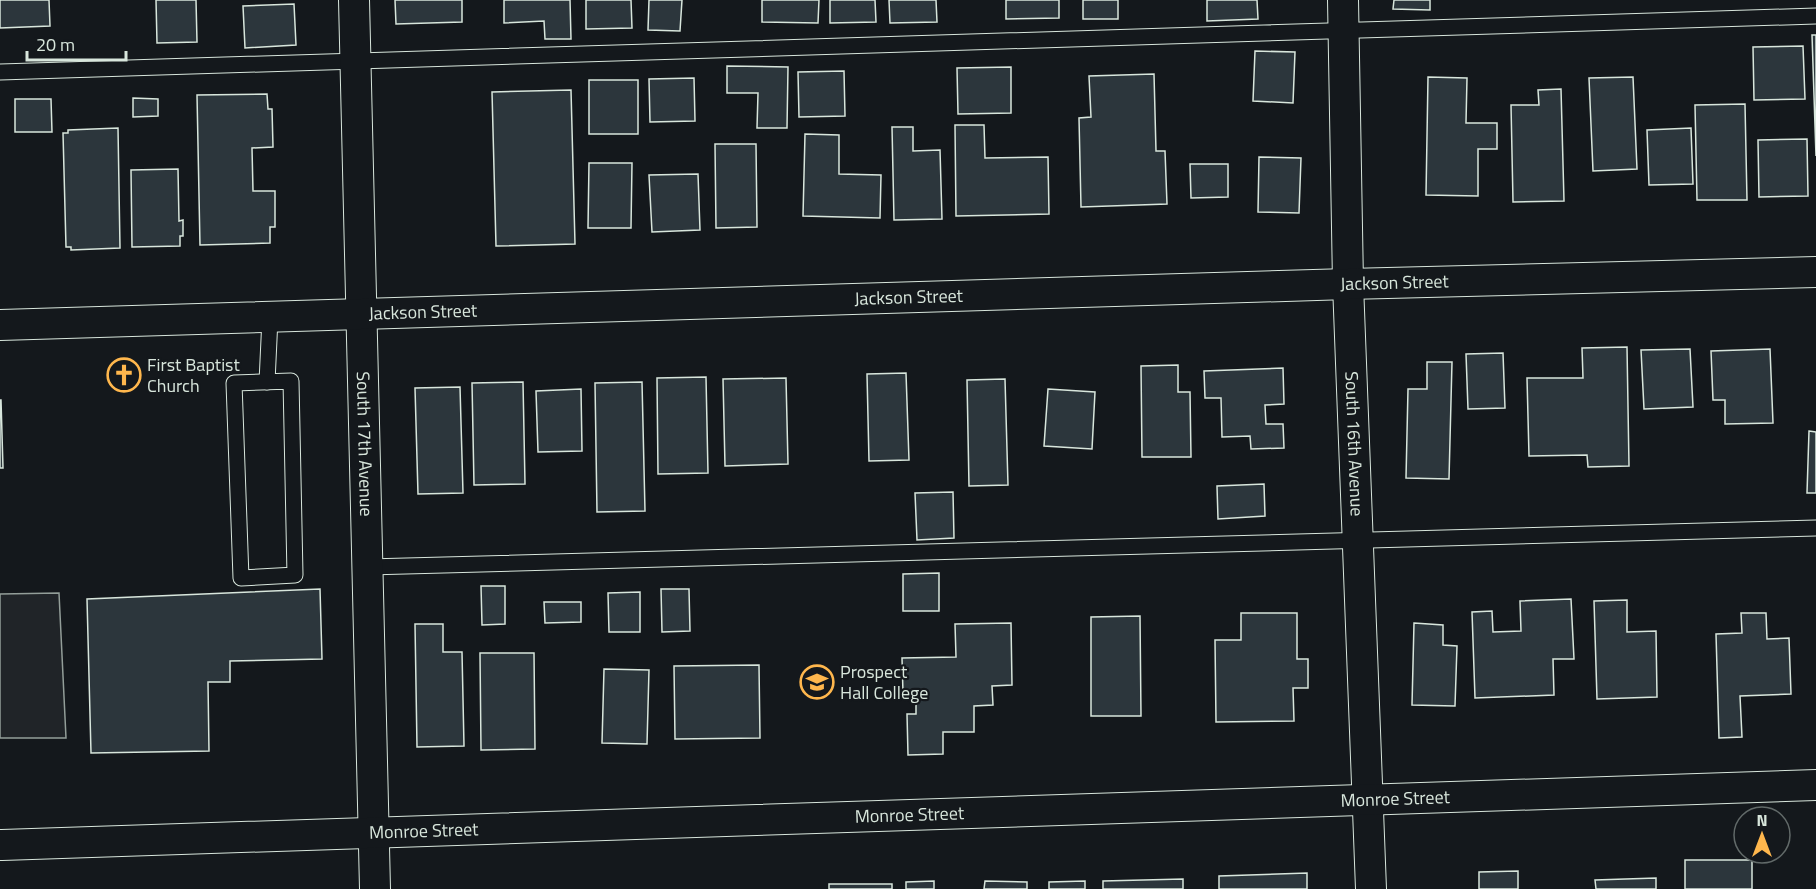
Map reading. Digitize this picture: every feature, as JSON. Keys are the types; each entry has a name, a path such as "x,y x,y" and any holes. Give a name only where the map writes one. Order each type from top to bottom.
{"street":[{"name":"South 17th Avenue","path":"354,0 375,889"},
{"name":"South 16th Avenue","path":"1343,0 1348,284 1371,889"},
{"name":"Jackson Street","path":"0,325 1816,272"},
{"name":"Monroe Street","path":"1,845 1816,785"}],"lane":[{"path":"0,72 1816,16"},
{"path":"267,382 270,318"},
{"path":"291,381 296,575 241,578 234,383 267,382 291,381"},
{"path":"368,567 1816,528"}],"shaded area":[{"path":"59,593 66,738 0,738 0,594"}],"building":[{"path":"0,0 49,0 50,26 0,28"},
{"path":"156,0 196,0 197,42 157,43"},
{"path":"395,0 462,0 462,22 396,24"},
{"path":"504,0 570,0 571,39 545,39 544,21 504,23"},
{"path":"586,0 631,0 632,28 586,29"},
{"path":"649,0 682,0 680,31 648,30"},
{"path":"762,0 819,0 818,23 762,22"},
{"path":"830,0 875,0 876,22 830,23"},
{"path":"889,0 936,0 937,22 890,23"},
{"path":"1006,0 1059,0 1059,18 1006,19"},
{"path":"1083,0 1118,0 1118,19 1083,19"},
{"path":"1207,0 1257,0 1258,19 1207,21"},
{"path":"1394,0 1430,0 1430,10 1393,9"},
{"path":"294,4 296,45 245,48 243,6"},
{"path":"1812,35 1816,35 1816,156"},
{"path":"1803,46 1805,99 1754,100 1753,47"},
{"path":"1255,51 1295,52 1293,103 1253,101"},
{"path":"727,66 788,67 787,128 757,128 758,93 727,93"},
{"path":"1011,67 1011,113 958,114 957,68"},
{"path":"844,71 845,116 799,117 798,72"},
{"path":"1154,74 1156,151 1165,151 1167,204 1081,207 1079,118 1091,117 1089,76"},
{"path":"1428,77 1467,78 1466,123 1497,123 1497,149 1478,149 1478,196 1426,195"},
{"path":"1633,77 1637,169 1593,171 1589,78"},
{"path":"694,78 695,121 650,122 649,79"},
{"path":"589,80 638,80 638,134 589,134"},
{"path":"1561,89 1564,201 1513,202 1511,105 1539,105 1538,90"},
{"path":"571,90 575,244 496,246 492,92"},
{"path":"267,94 268,109 272,109 273,147 252,148 253,191 275,191 275,227 270,227 270,243 200,245 197,95"},
{"path":"133,98 158,99 158,116 133,117"},
{"path":"15,99 51,99 52,132 15,132"},
{"path":"1745,104 1747,200 1697,200 1695,105"},
{"path":"955,125 984,125 985,158 1048,157 1049,214 956,216"},
{"path":"892,127 913,127 913,151 940,150 942,219 894,220"},
{"path":"118,128 120,248 71,250 71,247 66,247 63,133 68,133 68,130"},
{"path":"1691,128 1693,184 1649,185 1647,130"},
{"path":"805,134 839,135 839,174 881,175 880,218 803,216"},
{"path":"1807,139 1808,196 1759,197 1758,140"},
{"path":"715,144 756,144 757,227 716,228"},
{"path":"1259,157 1301,158 1299,213 1258,212"},
{"path":"589,163 632,163 631,228 588,228"},
{"path":"1190,164 1228,164 1228,197 1191,198"},
{"path":"178,169 179,221 183,220 183,236 180,236 180,246 132,247 131,170"},
{"path":"698,174 700,230 652,232 649,175"},
{"path":"1627,347 1629,466 1588,467 1587,455 1529,456 1527,378 1583,378 1582,348"},
{"path":"1690,349 1693,407 1644,409 1641,350"},
{"path":"1770,349 1773,423 1725,424 1725,400 1713,400 1711,351"},
{"path":"1503,353 1505,408 1468,409 1466,354"},
{"path":"1427,362 1452,362 1449,479 1406,478 1408,389 1427,389"},
{"path":"1178,365 1178,392 1190,392 1191,457 1142,457 1141,366"},
{"path":"1283,368 1284,404 1265,405 1266,424 1283,424 1284,448 1251,449 1250,436 1222,437 1221,398 1205,398 1204,371"},
{"path":"906,373 909,460 869,461 867,374"},
{"path":"706,377 708,473 658,474 657,378"},
{"path":"786,378 788,464 725,466 723,379"},
{"path":"1005,379 1008,485 969,486 967,380"},
{"path":"523,382 525,484 474,485 472,383"},
{"path":"642,382 645,511 597,512 595,383"},
{"path":"460,387 463,493 418,494 415,388"},
{"path":"581,389 582,451 538,452 536,391"},
{"path":"1048,389 1095,392 1092,449 1044,446"},
{"path":"1,400 3,468 0,468"},
{"path":"1809,431 1816,432 1816,493 1807,493"},
{"path":"1264,484 1265,516 1218,519 1217,486"},
{"path":"953,492 954,538 917,540 915,493"},
{"path":"939,573 939,611 903,611 903,574"},
{"path":"481,586 505,586 505,624 482,625"},
{"path":"320,589 322,659 230,661 230,682 208,682 209,751 91,753 87,599"},
{"path":"661,589 689,589 690,631 662,632"},
{"path":"640,592 640,632 609,632 608,593"},
{"path":"1571,599 1574,659 1553,659 1554,695 1475,698 1472,612 1492,611 1493,632 1521,631 1520,601"},
{"path":"1627,600 1627,632 1656,631 1657,697 1597,699 1594,601"},
{"path":"544,602 581,602 581,622 545,623"},
{"path":"1241,613 1297,613 1297,659 1308,659 1308,688 1293,688 1294,721 1216,722 1215,640 1241,640"},
{"path":"1741,613 1766,613 1767,639 1789,638 1791,694 1740,696 1742,737 1719,738 1716,634 1742,633"},
{"path":"1140,616 1141,716 1091,716 1091,617"},
{"path":"1011,623 1012,685 992,686 993,705 974,706 974,732 943,732 943,754 908,755 907,714 916,714 916,693 903,693 902,658 956,657 955,624"},
{"path":"1414,623 1443,625 1443,645 1457,646 1455,706 1412,705"},
{"path":"415,624 443,624 443,652 462,652 464,746 417,747"},
{"path":"480,653 534,653 535,749 481,750"},
{"path":"759,665 760,738 675,739 674,666"},
{"path":"604,669 649,670 647,744 602,743"},
{"path":"1685,860 1732,860 1732,865 1752,865 1752,889 1685,889"},
{"path":"1518,871 1518,889 1479,889 1479,872"},
{"path":"1307,873 1307,889 1219,889 1219,876"},
{"path":"1656,878 1656,889 1596,889 1595,880"},
{"path":"1183,879 1183,889 1103,889 1103,881"},
{"path":"934,881 934,889 906,889 906,882"},
{"path":"985,881 1027,882 1027,889 984,889"},
{"path":"1085,881 1085,889 1049,889 1049,882"},
{"path":"829,884 892,884 892,889 829,889"}],"place":[{"name":"First Baptist Church","path":"124,375"},
{"name":"Prospect Hall College","path":"817,682"}]}
